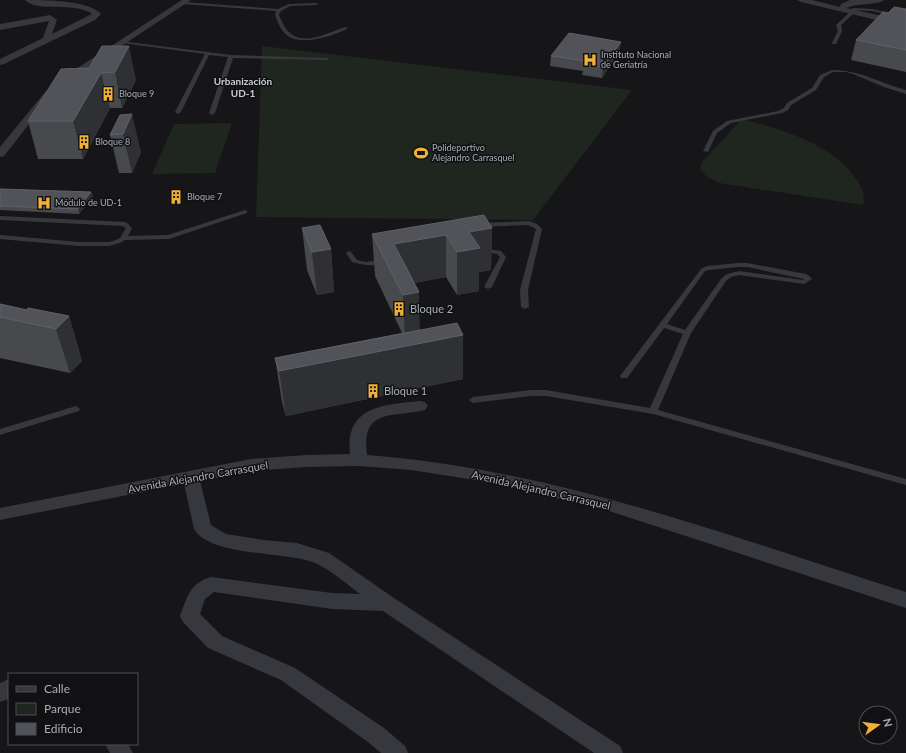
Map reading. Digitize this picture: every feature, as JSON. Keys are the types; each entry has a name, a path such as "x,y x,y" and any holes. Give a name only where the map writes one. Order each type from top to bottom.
{"street":[{"path":"1,62 92,18 97,14 94,10 85,7 34,3 29,0"},
{"path":"801,0 906,20"},
{"path":"815,0 844,6 906,24"},
{"path":"844,6 852,2 880,0"},
{"path":"0,154 56,86 186,1"},
{"path":"0,27 50,18 54,20 47,33 47,40"},
{"path":"359,460 357,436 363,421 371,415 382,412 420,406"},
{"name":"Avenida Alejandro Carrasquel","path":"0,514 251,465 307,460 359,460 411,464 494,476 608,504 906,600"},
{"path":"190,476 203,529 222,540 263,547 297,550 324,558 387,603 612,753"},
{"path":"387,603 332,601 211,584 197,595 190,616 215,642 288,674 376,735 397,753"}],"lane":[{"path":"186,1 279,10 289,5 315,4"},
{"path":"279,10 277,15 283,28 288,35 295,39 310,39 346,28"},
{"path":"834,43 840,32 838,26 839,24 854,10 872,10 906,17"},
{"path":"122,42 231,56 326,58"},
{"path":"178,112 207,54"},
{"path":"212,113 231,56"},
{"path":"706,151 715,132 729,122 780,112 786,109 789,104 814,89 822,76 827,73 839,71 855,73 886,86 906,92"},
{"path":"0,237 102,245 113,244 124,238 169,237 245,212"},
{"path":"0,226 4,219 125,224 129,228 124,238"},
{"path":"477,226 528,223 535,225 539,230 524,290 526,307"},
{"path":"476,251 499,252 503,257 488,287"},
{"path":"349,253 354,262 358,264 390,260"},
{"path":"624,376 703,270 707,268 738,264 801,274 808,279 804,282 739,273 729,275 723,280 687,333 653,411"},
{"path":"662,325 687,333"},
{"path":"473,400 546,392 653,411 906,482"},
{"path":"0,432 76,409"}],"green space":[{"name":"Polideportivo Alejandro Carrasquel","path":"262,46 632,90 533,220 256,217"},
{"path":"742,119 774,128 806,140 822,148 848,169 858,182 864,196 863,205 719,183 706,176 700,169 702,162"},
{"path":"232,123 215,173 152,174 174,124"}],"building":[{"path":"894,7 906,9 906,50 856,40 883,12 888,13"},
{"path":"569,33 621,42 603,67 583,65 586,61 551,56"},
{"path":"102,46 129,46 115,72 101,73 73,121 28,121 61,69 89,68"},
{"path":"132,114 123,134 110,135 120,115"},
{"name":"Módulo de UD-1","path":"0,189 91,192 78,209 0,206"},
{"path":"484,215 492,228 469,232 480,248 457,252 446,235 394,244 419,292 403,295 372,234"},
{"path":"320,225 331,249 312,252 302,228"},
{"path":"0,304 27,310 28,308 69,316 56,329 0,317"},
{"path":"457,323 463,335 279,371 275,358"}],"place":[{"name":"Instituto Nacional de Geriatría","path":"590,60"},
{"name":"Bloque 9","path":"108,94"},
{"name":"Bloque 8","path":"84,142"},
{"name":"Polideportivo Alejandro Carrasquel","path":"421,153"},
{"name":"Bloque 7","path":"176,197"},
{"name":"Módulo de UD-1","path":"44,203"},
{"name":"Bloque 2","path":"399,309"},
{"name":"Bloque 1","path":"373,391"}],"district":[{"name":"Urbanización UD-1","path":"243,86"}]}
